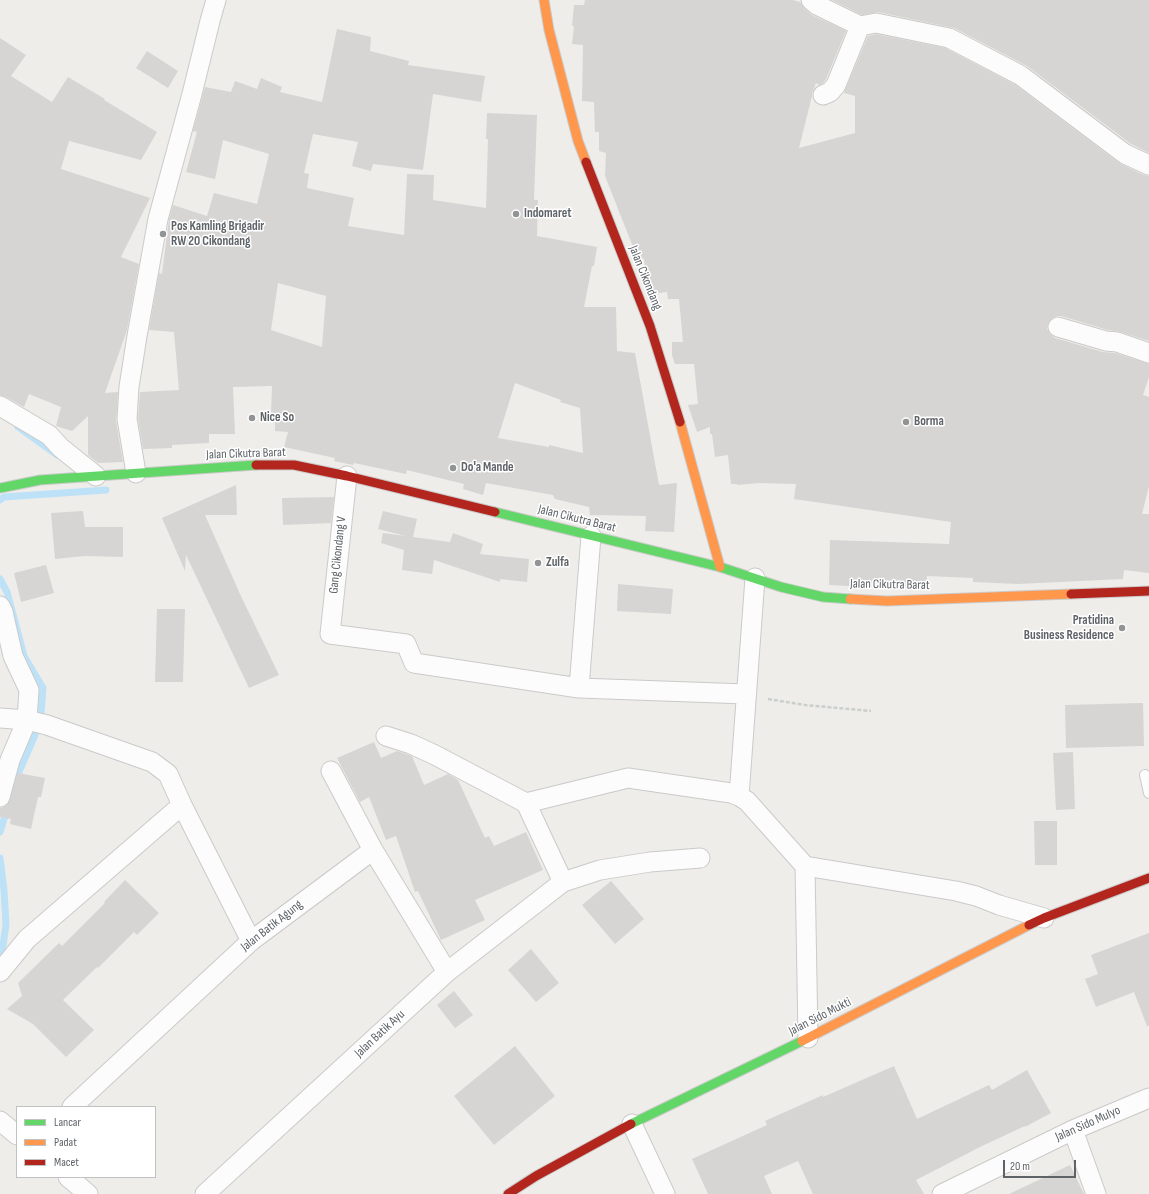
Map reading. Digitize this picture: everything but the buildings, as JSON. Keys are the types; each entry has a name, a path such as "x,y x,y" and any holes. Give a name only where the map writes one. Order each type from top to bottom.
{"street":[{"path":"136,473 127,419 129,386 137,336 158,219 216,0"},
{"name":"Jalan Cikondang","path":"544,0 549,30 578,141 650,326 685,436 720,567"},
{"path":"810,0 817,5 860,26 876,23 949,38 1020,75 1125,154 1149,165"},
{"path":"823,95 830,92 836,85 860,26"},
{"path":"1058,327 1106,341 1117,342 1149,353"},
{"path":"0,406 49,435 61,448 90,471"},
{"name":"Jalan Cikutra Barat","path":"0,488 90,471 136,473 266,464 294,466 347,476 720,567 781,587 823,597 887,601 1149,591"},
{"name":"Gang Cikondang V","path":"347,476 330,634 406,644 414,662 579,688"},
{"path":"590,536 579,688 746,695"},
{"path":"739,796 755,578"},
{"path":"0,606 3,612 13,656 29,690 27,720 10,760 0,797"},
{"path":"0,718 27,720 47,725 152,762 168,774 182,805 251,940"},
{"path":"386,736 411,744 435,755 526,802 563,882"},
{"path":"330,771 373,850 447,972"},
{"path":"526,802 628,778 731,793 747,801 805,866 963,893 1044,918"},
{"path":"0,972 27,938 182,805"},
{"name":"Jalan Batik Agung","path":"73,1106 251,940 373,850"},
{"name":"Jalan Batik Ayu","path":"205,1194 447,972 563,882 600,870 650,862 700,858"},
{"path":"805,866 808,1038"},
{"name":"Jalan Sido Mukti","path":"508,1194 536,1176 632,1124 808,1038 1044,918 1149,878"},
{"name":"Jalan Sido Mulyo","path":"942,1194 1073,1130 1149,1098"},
{"path":"0,1121 16,1134"},
{"path":"632,1124 665,1194"},
{"path":"1073,1130 1096,1194"},
{"path":"69,1178 88,1194"}],"lane":[{"path":"1145,775 1149,793"}],"path":[{"path":"746,695 805,705 871,711"}],"waterway":[{"path":"18,427 57,455"},
{"path":"0,500 4,497 106,490"},
{"path":"0,579 7,592 24,656 43,688 41,714"},
{"path":"0,832 18,774 35,735"},
{"path":"0,858 6,924 2,953"}],"traffic: fast":[{"path":"0,488 40,480 256,465"},
{"path":"495,512 720,567 781,587 823,597 850,599"},
{"path":"631,1124 802,1041"}],"traffic: slow":[{"path":"544,0 549,30 578,141 586,162"},
{"path":"680,422 720,567"},
{"path":"850,599 887,601 1071,594"},
{"path":"802,1041 1029,925"}],"traffic: jam":[{"path":"586,162 650,326 680,422"},
{"path":"256,465 294,465 347,476 495,512"},
{"path":"1071,594 1149,591"},
{"path":"1029,925 1149,878"},
{"path":"508,1194 536,1176 631,1124"}],"place":[{"name":"Indomaret","path":"516,214"},
{"name":"Pos Kamling Brigadir RW 20 Cikondang","path":"163,234"},
{"name":"Nice So","path":"252,418"},
{"name":"Borma","path":"906,422"},
{"name":"Do'a Mande","path":"453,468"},
{"name":"Zulfa","path":"538,563"},
{"name":"Pratidina Business Residence","path":"1122,628"}]}
